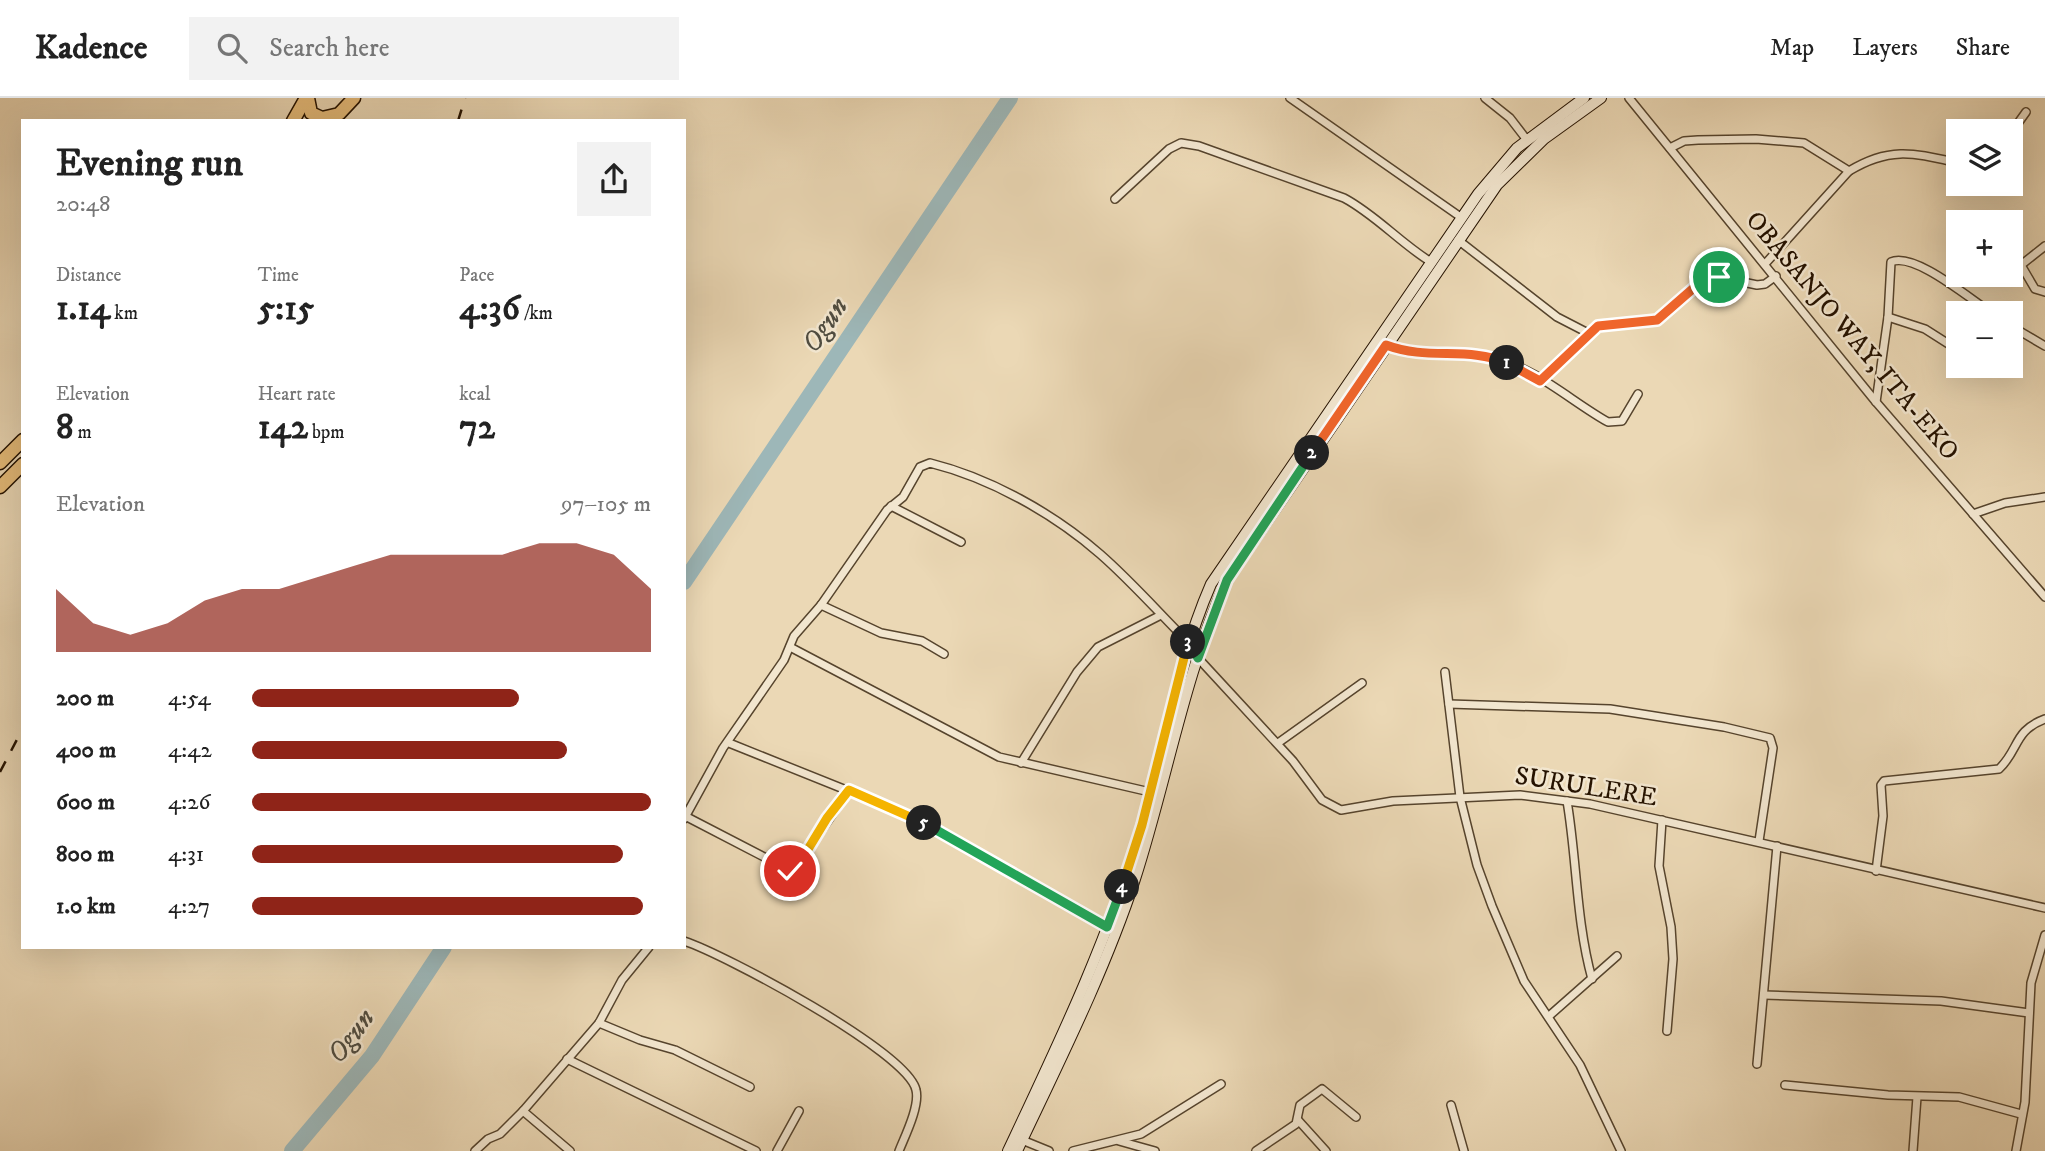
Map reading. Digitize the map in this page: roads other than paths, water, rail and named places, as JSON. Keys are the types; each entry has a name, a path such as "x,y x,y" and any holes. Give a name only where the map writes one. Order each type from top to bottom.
{"highway":[{"path":"307,98 311,113 322,118 339,114 351,102"},
{"path":"294,119 307,98"},
{"path":"337,119 351,102"},
{"path":"0,463 21,442"},
{"path":"0,487 21,466"}],"main road":[{"path":"1017,1151 1110,949 1146,843 1198,658 1227,580 1497,185 1523,157 1601,98"},
{"path":"1008,1151 1069,1021 1107,927 1150,792 1188,642 1211,584 1492,176 1527,140 1581,99"}],"street":[{"path":"1290,98 1462,218"},
{"path":"1485,98 1510,118 1527,140"},
{"name":"OBASANJO WAY, ITA-EKO","path":"1629,98 1876,402 2045,597"},
{"path":"2021,119 2026,112"},
{"path":"1670,148 1684,141 1698,140 1756,139 1804,143 1849,171"},
{"path":"1115,199 1169,149 1181,143 1199,146 1265,172 1344,198 1364,209 1406,247 1431,262"},
{"path":"1765,264 1849,171 1882,155 1907,151 1946,160"},
{"path":"1458,240 1557,317 1587,333"},
{"path":"2023,263 2045,246"},
{"path":"1876,402 1888,317 1891,262 1896,260 1932,271 1975,301"},
{"path":"2023,268 2035,289 2045,292"},
{"path":"1540,381 1587,333 1608,323 1657,320 1707,280 1727,277 1757,285 1765,284 1776,276"},
{"path":"1888,317 1925,329 1946,342"},
{"path":"2023,333 2045,346"},
{"path":"1386,345 1416,355 1495,358 1589,407 1608,422 1622,421 1638,394"},
{"name":"SURULERE","path":"891,506 903,497 920,467 930,463 1002,490 1076,536 1101,555 1188,642 1198,658 1278,743 1322,800 1341,810 1394,801 1460,797 1520,795 1567,801 1759,841 1876,871 2045,908"},
{"path":"1973,514 2005,503 2045,497"},
{"path":"686,815 723,748 785,660 794,636 821,605 891,506 961,542"},
{"path":"821,605 881,633 922,641 944,654"},
{"path":"1021,763 1077,672 1098,648 1161,615"},
{"path":"790,647 922,714 989,753 1021,763 1150,792"},
{"path":"1445,672 1460,797 1477,865 1492,906 1524,981 1580,1065 1621,1151"},
{"path":"1278,743 1362,683"},
{"path":"1449,704 1610,709 1724,727 1770,738 1773,748 1759,841"},
{"path":"1876,871 1883,816 1881,785 1884,781 1999,769 2009,760 2017,737 2029,725 2045,719"},
{"path":"729,743 849,790 951,836 1029,880 1084,917 1107,927"},
{"path":"686,818 793,872 849,790"},
{"path":"1567,801 1577,872 1580,931 1592,979"},
{"path":"1662,820 1659,866 1671,927 1674,959 1667,1031"},
{"path":"1757,1064 1777,846"},
{"path":"2016,1151 2025,1102 2031,983 2045,935"},
{"path":"686,942 785,989 898,1065 916,1088 917,1098 898,1151"},
{"path":"475,1151 488,1139 500,1134 523,1111 598,1023 622,980 647,949"},
{"path":"1549,1016 1617,956"},
{"path":"1764,995 1941,1001 2029,1013"},
{"path":"598,1023 640,1040 675,1050 750,1087"},
{"path":"567,1059 756,1151"},
{"path":"1073,1151 1141,1134 1221,1084"},
{"path":"1785,1085 1917,1097 1959,1097 2021,1114"},
{"path":"1256,1151 1298,1120 1300,1105 1322,1089 1356,1117"},
{"path":"1913,1151 1917,1097"},
{"path":"1451,1105 1464,1151"},
{"path":"523,1111 570,1151"},
{"path":"777,1151 799,1111"},
{"path":"1298,1120 1326,1151"},
{"path":"1022,1140 1049,1151"},
{"path":"1118,1141 1155,1151"}],"waterway":[{"name":"Ogun","path":"686,579 1010,98"},
{"name":"Ogun","path":"292,1151 372,1056 443,949"}],"railway":[{"path":"459,119 465,98"},
{"path":"0,772 21,732"}]}
